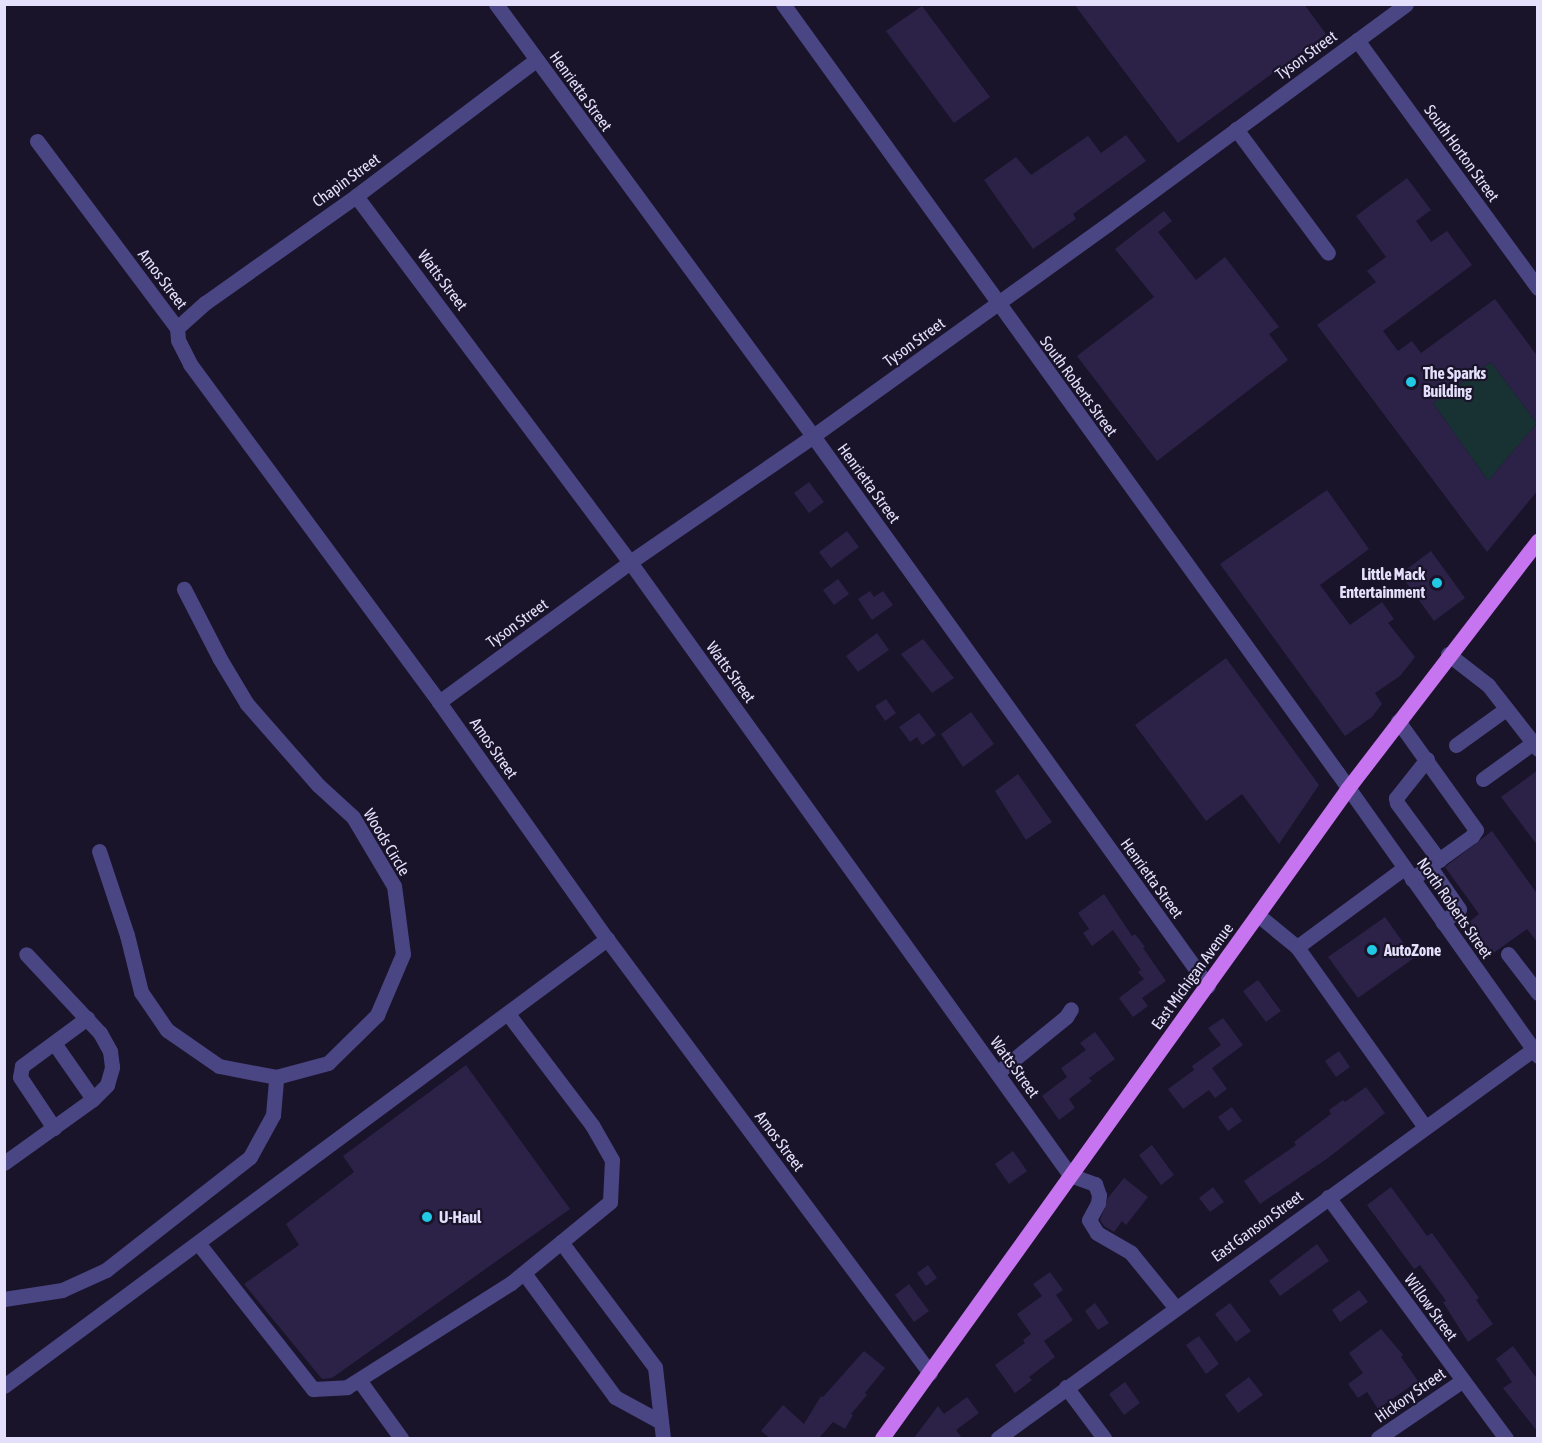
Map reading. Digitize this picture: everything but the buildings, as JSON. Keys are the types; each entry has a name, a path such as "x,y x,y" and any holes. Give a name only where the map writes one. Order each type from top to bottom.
{"main road":[{"name":"East Michigan Avenue","path":"882,1438 1348,788 1448,654 1538,540"}],"street":[{"name":"Henrietta Street","path":"496,4 813,436 1208,986"},
{"name":"South Roberts Street","path":"783,4 1348,788"},
{"name":"Tyson Street","path":"439,702 630,562 813,436 998,304 1406,4"},
{"name":"South Horton Street","path":"1357,40 1538,288"},
{"name":"Chapin Street","path":"177,328 205,303 356,196 536,60"},
{"path":"1236,129 1328,253"},
{"name":"Amos Street","path":"37,141 177,328 178,340 190,364 439,702 607,939 930,1373"},
{"name":"Watts Street","path":"356,196 630,562 1070,1175"},
{"name":"Woods Circle","path":"99,851 127,935 141,992 166,1030 219,1066 276,1077 328,1063 377,1015 403,954 394,886 353,817 318,786 247,705 184,589"},
{"path":"1448,654 1488,685 1535,746 1483,779"},
{"path":"1456,745 1506,709"},
{"path":"1297,947 1408,874 1434,864 1472,836 1476,830 1398,721"},
{"path":"1426,759 1396,798 1459,909 1443,922"},
{"name":"North Roberts Street","path":"1348,788 1536,1050"},
{"path":"1258,915 1297,947 1425,1127"},
{"path":"4,1386 607,939"},
{"path":"4,1163 93,1099 107,1085 112,1067 110,1051 100,1033 26,954"},
{"path":"1508,954 1538,993"},
{"path":"997,1073 1066,1017 1071,1009"},
{"path":"198,1244 313,1389 347,1387 524,1273 610,1202 612,1160 592,1125 508,1014"},
{"path":"54,1128 20,1077 22,1066 87,1018"},
{"path":"54,1043 93,1099"},
{"name":"East Ganson Street","path":"998,1438 1425,1127 1536,1050"},
{"path":"4,1299 62,1290 106,1270 250,1157 273,1115 276,1077"},
{"path":"1070,1175 1095,1184 1099,1195 1098,1203 1089,1220 1097,1233 1131,1252 1175,1308"},
{"name":"Willow Street","path":"1328,1197 1506,1438"},
{"path":"561,1242 655,1366 663,1438"},
{"path":"524,1273 615,1397 661,1422"},
{"path":"359,1380 401,1438"},
{"name":"Hickory Street","path":"1378,1438 1462,1381"},
{"path":"1066,1387 1104,1438"}],"green space":[{"path":"1491,362 1537,423 1488,481 1433,403"}],"place":[{"name":"The Sparks Building","path":"1411,382"},
{"name":"Little Mack Entertainment","path":"1437,583"},
{"name":"AutoZone","path":"1372,950"},
{"name":"U-Haul","path":"427,1217"}]}
